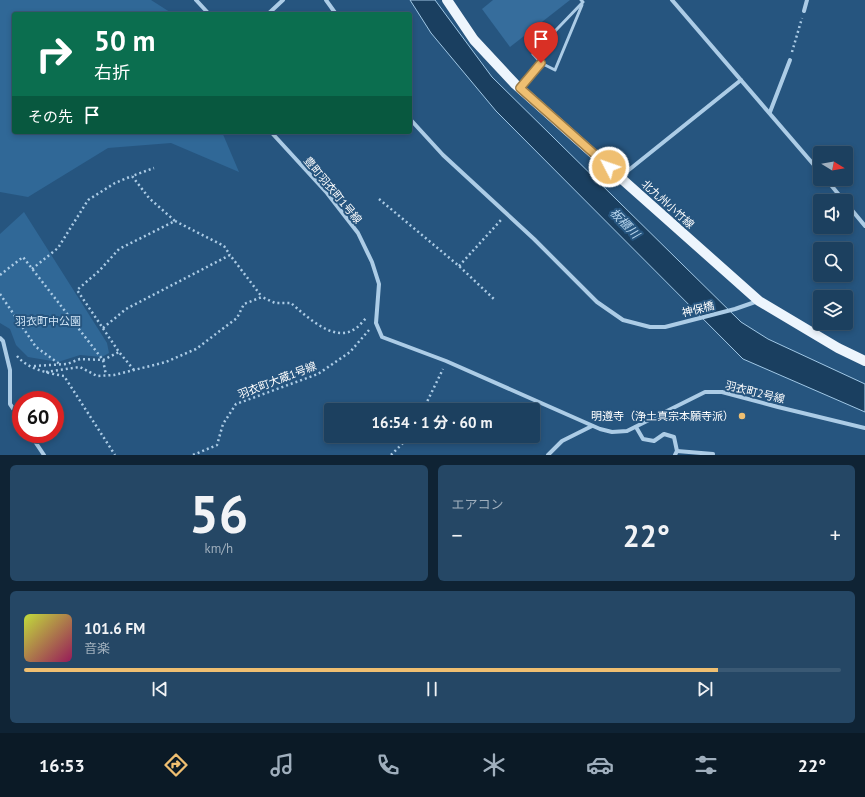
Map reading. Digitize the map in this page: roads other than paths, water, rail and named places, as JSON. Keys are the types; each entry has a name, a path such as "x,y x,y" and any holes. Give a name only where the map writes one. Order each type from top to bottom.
{"main road":[{"name":"北九州小竹線","path":"447,0 474,40 520,88 759,301 838,348 865,361"}],"street":[{"path":"196,0 207,12"},
{"path":"270,12 283,0"},
{"path":"326,0 335,12"},
{"path":"672,0 813,164"},
{"path":"804,11 807,0"},
{"path":"770,112 790,60"},
{"path":"620,176 741,80"},
{"name":"神保橋","path":"412,121 443,155 507,214 597,302 623,320 650,328 665,327 735,309 759,301"},
{"name":"豊町羽衣町1号線","path":"273,134 327,193 358,233 372,262 379,284 376,323 382,337 446,361"},
{"path":"832,186 838,194"},
{"path":"853,212 865,226"},
{"path":"1,340 10,370 10,404 12,407"},
{"name":"羽衣町2号線","path":"446,361 592,426 612,432 627,431 705,392 722,392 865,428"},
{"path":"548,455 562,441 592,426"},
{"path":"636,427 643,439 654,441 664,434 674,436 676,453 713,454"},
{"path":"36,443 44,455"}],"lane":[{"path":"582,1 556,70 541,63 533,54 582,1"},
{"path":"520,88 541,63"}],"water":[{"name":"板櫃川","path":"410,0 435,0 492,77 741,322 768,339 865,384 865,412 743,359 496,111 431,33"}],"place":[{"name":"明遵寺（浄土真宗本願寺派）","path":"742,416"}],"park label":[{"name":"羽衣町中公園","path":"48,321"}]}
